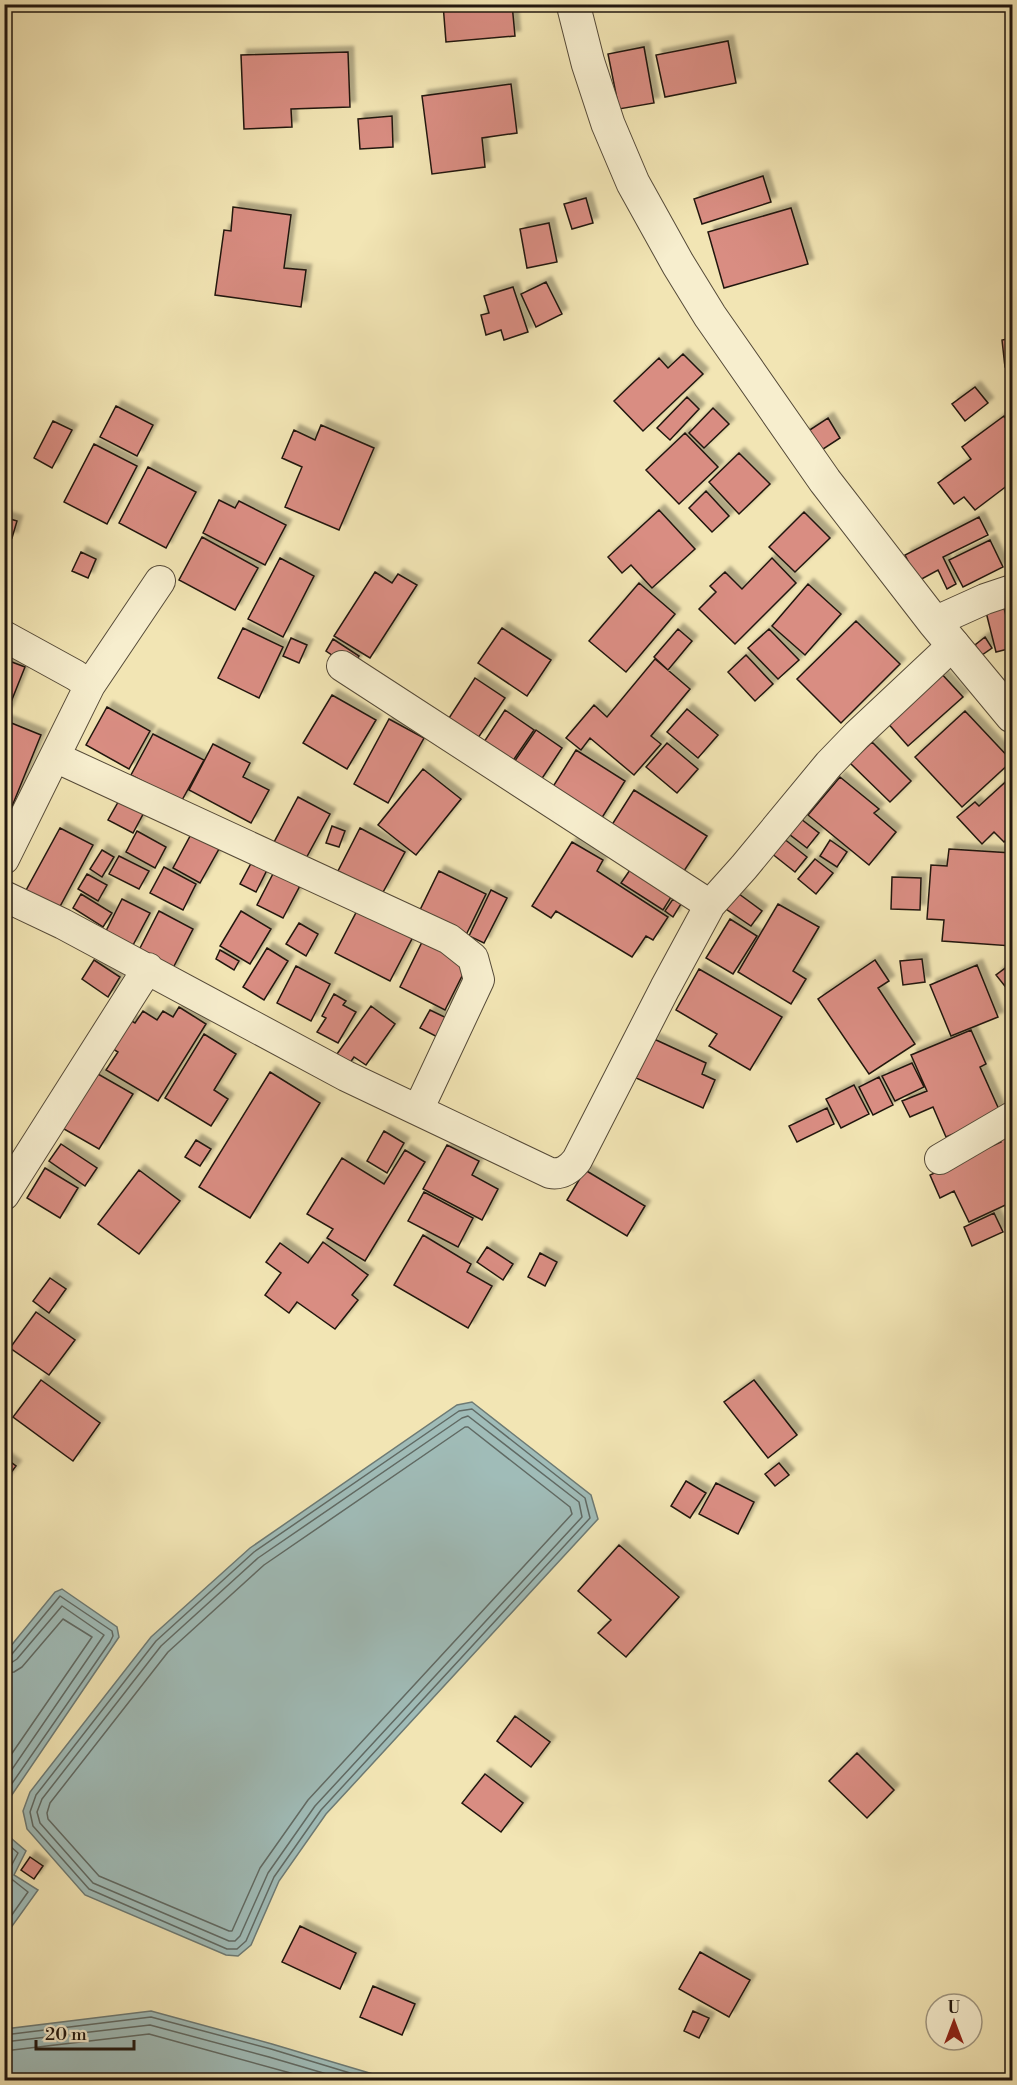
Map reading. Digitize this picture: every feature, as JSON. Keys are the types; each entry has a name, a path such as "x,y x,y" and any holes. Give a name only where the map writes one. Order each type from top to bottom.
{"street":[{"path":"573,4 588,63 608,124 633,183 678,264 716,325 825,481 1012,716"},
{"path":"4,859 90,685 160,581"},
{"path":"4,896 63,924 346,1076 556,1174 571,1168 578,1160 665,988 710,905 944,633 985,599 1012,590"},
{"path":"4,636 90,685"},
{"path":"342,666 710,905"},
{"path":"55,757 449,939 473,958 479,980 418,1110"},
{"path":"4,1195 148,969"},
{"path":"940,1159 1012,1117"}],"water":[{"path":"472,1402 591,1495 598,1519 326,1814 279,1881 251,1945 238,1956 226,1955 85,1895 27,1829 23,1811 30,1792 151,1637 250,1548 457,1405"},
{"path":"62,1589 117,1627 119,1637 5,1805 5,1653 55,1592"},
{"path":"5,1833 26,1851 14,1875 38,1890 5,1936"},
{"path":"151,2011 393,2080 5,2080 5,2029"}],"building":[{"path":"443,4 512,4 515,36 446,42"},
{"path":"728,41 736,83 665,97 656,55"},
{"path":"644,47 654,103 619,109 608,54"},
{"path":"348,52 350,107 291,109 292,127 244,129 241,55"},
{"path":"511,84 517,133 482,138 485,167 432,174 422,96"},
{"path":"392,116 393,147 360,149 358,119"},
{"path":"763,176 771,202 702,224 694,199"},
{"path":"586,198 593,223 572,229 564,204"},
{"path":"233,207 291,215 284,268 306,270 301,307 215,295 224,230 231,231"},
{"path":"791,208 808,264 724,288 708,232"},
{"path":"549,223 557,262 527,268 520,229"},
{"path":"546,282 562,314 536,327 521,294"},
{"path":"513,287 528,332 504,340 501,330 486,335 481,315 489,313 484,296"},
{"path":"1012,338 1012,366 1005,367 1002,340"},
{"path":"683,354 703,374 643,431 614,401 659,358 668,368"},
{"path":"975,387 988,403 965,421 952,404"},
{"path":"687,397 699,409 670,440 657,428"},
{"path":"116,406 153,425 137,456 100,437"},
{"path":"713,408 729,424 704,448 689,433"},
{"path":"1004,416 1012,427 1012,482 975,510 964,497 954,504 938,483 971,459 962,447"},
{"path":"828,418 840,438 814,455 802,435"},
{"path":"53,421 72,430 52,468 34,458"},
{"path":"321,425 374,448 339,530 285,507 302,467 282,458 294,430 315,440"},
{"path":"685,433 718,467 679,504 646,470"},
{"path":"94,444 137,466 107,524 64,502"},
{"path":"739,453 770,484 739,514 709,482"},
{"path":"148,467 196,492 166,548 119,523"},
{"path":"706,491 729,516 712,532 689,508"},
{"path":"219,500 235,508 239,501 286,525 265,565 203,533"},
{"path":"659,510 695,549 652,588 631,565 622,573 608,557"},
{"path":"804,512 830,538 795,572 769,547"},
{"path":"4,517 17,521 12,538 4,535"},
{"path":"979,517 988,535 943,557 956,584 947,589 938,570 918,581 905,555"},
{"path":"202,537 258,568 235,610 179,580"},
{"path":"990,540 1003,567 963,587 949,560"},
{"path":"81,552 96,559 88,578 72,571"},
{"path":"280,558 314,576 283,637 248,619"},
{"path":"772,558 796,583 735,644 699,609 716,592 710,586 725,572 742,589"},
{"path":"375,572 392,583 398,574 417,585 370,658 334,636"},
{"path":"639,583 675,614 626,672 589,641"},
{"path":"808,584 841,614 805,655 772,626"},
{"path":"1004,608 1012,648 996,652 986,612"},
{"path":"856,621 900,664 841,723 797,679"},
{"path":"243,628 283,647 259,698 218,678"},
{"path":"502,628 551,660 527,696 478,663"},
{"path":"678,629 692,641 668,670 654,657"},
{"path":"769,629 799,660 778,679 748,648"},
{"path":"985,637 992,648 982,655 975,645"},
{"path":"291,638 307,645 299,663 283,656"},
{"path":"333,639 359,656 351,668 326,651"},
{"path":"746,655 773,684 755,701 728,672"},
{"path":"4,659 25,667 7,712 4,711"},
{"path":"655,659 690,689 651,736 661,744 634,775 590,738 581,750 566,738 594,705 607,717"},
{"path":"939,671 963,697 908,746 885,720"},
{"path":"475,678 505,698 478,738 449,718"},
{"path":"332,695 376,720 347,769 303,743"},
{"path":"107,707 150,731 129,769 86,745"},
{"path":"687,709 718,735 698,758 667,732"},
{"path":"505,710 534,730 510,765 482,745"},
{"path":"965,711 1012,761 962,807 915,757"},
{"path":"389,719 424,738 388,803 354,784"},
{"path":"4,720 41,735 4,826"},
{"path":"536,730 562,748 539,783 512,765"},
{"path":"153,734 204,760 181,802 131,775"},
{"path":"872,742 911,781 890,802 850,763"},
{"path":"667,743 698,769 677,793 646,767"},
{"path":"213,744 250,763 243,777 269,790 251,823 189,790"},
{"path":"576,750 625,781 598,824 549,793"},
{"path":"423,769 461,799 416,855 378,825"},
{"path":"1012,776 1012,834 1004,842 994,832 982,844 957,817 975,802 979,806"},
{"path":"840,777 879,809 874,813 896,832 869,865 808,815"},
{"path":"125,790 149,803 133,833 108,820"},
{"path":"634,790 707,836 680,877 608,831"},
{"path":"298,797 330,814 304,862 272,846"},
{"path":"801,819 819,833 807,848 789,834"},
{"path":"196,825 224,840 200,883 173,868"},
{"path":"332,826 345,831 339,847 326,843"},
{"path":"60,828 93,845 57,912 24,894"},
{"path":"360,828 405,852 382,894 338,871"},
{"path":"137,831 166,847 155,868 126,852"},
{"path":"783,838 807,857 795,872 771,853"},
{"path":"830,840 847,852 837,867 820,856"},
{"path":"572,842 603,860 597,871 668,917 653,940 646,936 632,957 556,911 551,918 532,906"},
{"path":"949,849 1012,853 1012,946 942,941 944,920 927,919 931,865 947,866"},
{"path":"102,850 114,857 102,877 90,869"},
{"path":"119,856 149,871 139,889 109,874"},
{"path":"255,856 270,864 256,892 240,884"},
{"path":"815,859 833,873 816,894 798,879"},
{"path":"277,866 303,880 283,918 257,905"},
{"path":"164,867 196,884 183,910 150,893"},
{"path":"632,867 673,894 663,910 621,883"},
{"path":"439,871 486,894 466,935 419,912"},
{"path":"87,874 107,885 98,901 78,889"},
{"path":"892,877 921,878 920,910 891,909"},
{"path":"491,890 507,898 484,943 469,936"},
{"path":"735,891 762,911 751,926 723,907"},
{"path":"81,894 112,913 103,927 73,908"},
{"path":"122,899 150,913 132,947 105,933"},
{"path":"673,899 681,904 673,917 665,911"},
{"path":"778,904 819,927 793,971 806,979 791,1004 738,972"},
{"path":"360,905 415,933 390,981 335,953"},
{"path":"159,911 193,929 171,972 137,954"},
{"path":"241,911 271,929 250,964 220,946"},
{"path":"730,919 757,936 733,974 706,958"},
{"path":"299,923 318,934 306,956 286,944"},
{"path":"425,936 471,958 445,1010 400,987"},
{"path":"267,948 288,961 264,1000 243,987"},
{"path":"220,950 239,961 234,970 216,959"},
{"path":"922,959 925,982 903,985 900,961"},
{"path":"94,960 120,977 108,997 82,979"},
{"path":"875,960 889,981 878,988 915,1044 869,1074 818,999"},
{"path":"1012,963 1012,995 996,975"},
{"path":"977,965 998,1017 951,1036 930,985"},
{"path":"296,966 330,984 311,1021 277,1003"},
{"path":"699,969 782,1017 750,1070 709,1046 717,1034 676,1010"},
{"path":"334,994 346,1001 343,1005 356,1012 338,1043 317,1032 326,1018 322,1016"},
{"path":"371,1006 395,1024 366,1065 354,1057 345,1070 332,1061"},
{"path":"179,1007 206,1024 158,1101 106,1070 118,1052 105,1044 123,1016 135,1023 143,1011 157,1020 163,1011 173,1017"},
{"path":"430,1010 455,1022 445,1041 420,1028"},
{"path":"971,1030 986,1064 980,1067 1001,1114 946,1137 933,1107 910,1117 902,1101 927,1091 911,1055"},
{"path":"204,1034 236,1054 214,1090 228,1099 211,1126 165,1098"},
{"path":"654,1039 706,1063 702,1074 715,1080 703,1108 636,1078"},
{"path":"912,1063 924,1087 895,1101 882,1076"},
{"path":"91,1070 133,1094 99,1149 57,1125"},
{"path":"270,1072 320,1103 250,1218 199,1187"},
{"path":"879,1077 893,1105 873,1115 859,1087"},
{"path":"854,1085 869,1114 841,1128 826,1099"},
{"path":"827,1108 834,1124 797,1142 789,1126"},
{"path":"1012,1129 1012,1202 969,1222 954,1191 940,1198 930,1175 1001,1142 998,1136"},
{"path":"384,1131 404,1143 387,1173 367,1161"},
{"path":"196,1140 211,1149 200,1166 185,1157"},
{"path":"61,1144 97,1168 85,1186 49,1161"},
{"path":"447,1145 479,1161 472,1175 498,1189 482,1220 423,1189"},
{"path":"405,1150 425,1162 365,1261 327,1238 333,1229 307,1214 342,1158 384,1184"},
{"path":"45,1168 78,1188 60,1218 27,1198"},
{"path":"139,1170 180,1201 139,1254 98,1224"},
{"path":"585,1170 645,1206 627,1236 567,1200"},
{"path":"424,1192 473,1218 458,1247 408,1221"},
{"path":"994,1213 1003,1232 972,1246 964,1227"},
{"path":"423,1235 471,1264 467,1272 492,1286 468,1328 394,1285"},
{"path":"323,1242 368,1275 352,1295 358,1300 335,1329 297,1302 289,1313 265,1295 281,1273 266,1262 280,1243 308,1263"},
{"path":"487,1247 513,1264 503,1280 477,1262"},
{"path":"540,1253 557,1262 545,1286 528,1277"},
{"path":"50,1278 66,1289 49,1313 33,1301"},
{"path":"36,1312 75,1340 49,1375 10,1348"},
{"path":"41,1380 100,1423 73,1461 13,1417"},
{"path":"754,1380 797,1435 768,1458 724,1402"},
{"path":"4,1457 16,1466 4,1482"},
{"path":"779,1463 789,1475 775,1486 765,1474"},
{"path":"686,1481 706,1493 690,1518 671,1506"},
{"path":"716,1483 754,1502 738,1534 699,1514"},
{"path":"619,1545 679,1597 626,1657 598,1633 611,1620 578,1591"},
{"path":"515,1716 550,1742 531,1767 497,1741"},
{"path":"857,1753 894,1790 867,1818 829,1781"},
{"path":"485,1774 523,1803 501,1832 462,1803"},
{"path":"30,1857 43,1866 34,1879 21,1870"},
{"path":"300,1926 356,1953 340,1989 282,1962"},
{"path":"700,1952 750,1980 729,2017 679,1989"},
{"path":"373,1986 415,2004 402,2035 360,2017"},
{"path":"693,2011 709,2018 699,2038 684,2031"}]}
